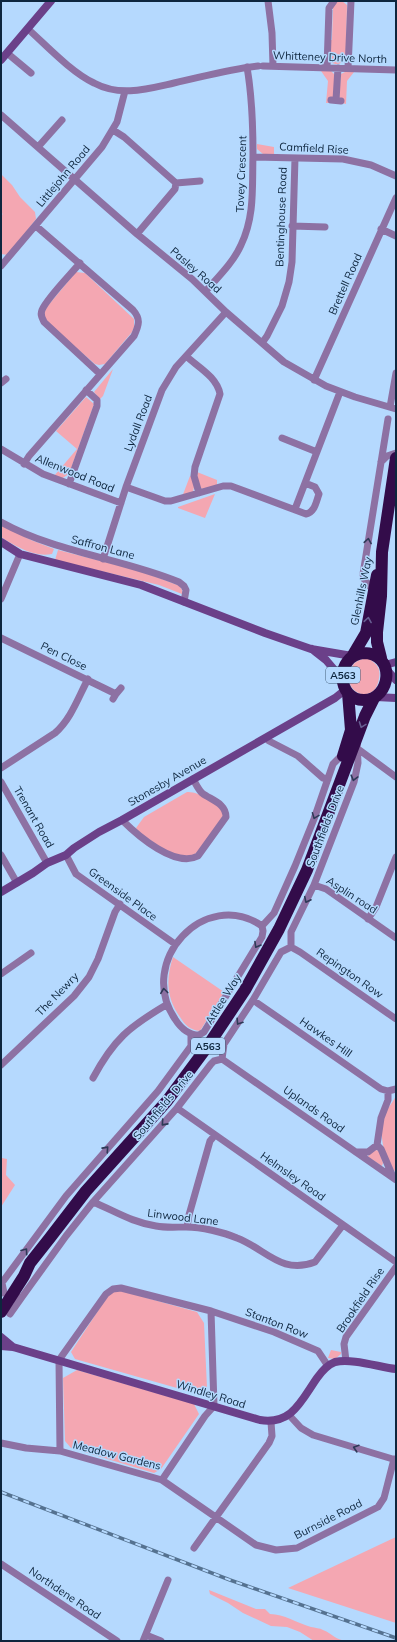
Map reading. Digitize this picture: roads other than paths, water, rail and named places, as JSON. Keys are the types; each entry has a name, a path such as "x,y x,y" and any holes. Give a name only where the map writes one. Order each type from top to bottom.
{"highway":[{"name":"Glenhills Way","path":"352,656 366,634 373,590 382,552 396,458"},
{"name":"Glenhills Way","path":"382,552 381,596 377,642 387,664"},
{"name":"A563","path":"368,653 387,664 385,683 380,693 375,697 363,700 357,699 345,688 344,669 352,656 368,653"},
{"name":"Attlee Way","path":"335,796 342,758 351,730 345,688"},
{"name":"Attlee Way","path":"6,1313 3,1291 24,1276 30,1263 86,1191 162,1108 207,1047 245,990 282,923 307,870 375,697"}],"main road":[{"path":"1,60 51,1"},
{"path":"1,542 20,554 123,579 311,649 352,656"},
{"path":"311,649 326,660 345,688"},
{"path":"387,664 396,680"},
{"name":"Stonesby Avenue","path":"1,892 47,863 66,855 99,832 335,698 345,688"},
{"path":"375,697 396,698"},
{"name":"Windley Road","path":"1,1337 13,1347"},
{"name":"Windley Road","path":"1,1346 13,1347 260,1420 272,1422"},
{"path":"272,1422 289,1415 320,1374 328,1366 334,1363 346,1361 396,1369"}],"street":[{"path":"268,1 272,33 273,66"},
{"path":"327,68 329,8 334,1"},
{"path":"348,68 351,1"},
{"name":"Whitteney Drive North","path":"28,29 92,83 110,89 125,91 142,90 247,67 273,66 396,70"},
{"path":"7,53 32,73"},
{"name":"Tovey Crescent","path":"206,291 232,261 241,247 252,212 254,185 253,129 247,67"},
{"path":"336,100 338,68"},
{"name":"Littlejohn Road","path":"1,266 102,147 114,130 125,91"},
{"name":"Pasley Road","path":"1,115 137,234 206,291 226,312 284,362 314,380 340,392 393,408"},
{"path":"38,147 62,120"},
{"path":"114,130 176,183 201,181"},
{"name":"Camfield Rise","path":"253,157 343,160 370,165 396,176"},
{"name":"Bentinghouse Road","path":"262,343 282,306 289,282 292,262 294,158"},
{"path":"137,234 175,189 176,183"},
{"name":"Brettell Road","path":"314,380 396,198"},
{"path":"24,464 28,456 134,336 139,322 138,316 133,310 36,226"},
{"path":"292,226 325,226"},
{"path":"381,229 396,236"},
{"path":"80,263 48,301 42,309 41,315 44,322 100,374"},
{"name":"Lydall Road","path":"103,559 126,487 162,390 176,368 226,312"},
{"path":"186,356 214,380 219,386 220,394 195,467 194,476 198,493"},
{"path":"393,408 396,373"},
{"path":"68,484 97,406 97,400 86,390"},
{"path":"295,510 340,392"},
{"path":"373,590 362,574 388,419"},
{"path":"282,438 317,452"},
{"name":"Allenwood Road","path":"1,449 43,474 121,503"},
{"path":"380,462 387,456 396,453"},
{"path":"126,487 165,500 178,500 224,486 231,486 309,514 313,509 318,492 315,487 306,483"},
{"name":"Saffron Lane","path":"1,522 16,530 51,544 147,570 183,584 187,593 184,602"},
{"path":"1,598 20,554"},
{"name":"Pen Close","path":"1,638 88,680 115,697 121,688"},
{"path":"1,768 55,733 62,726 70,716 88,680"},
{"name":"Southfields Drive","path":"266,738 298,756 323,778 328,779"},
{"path":"357,745 396,777"},
{"name":"Southfields Drive","path":"291,947 291,932 314,884 354,782 358,763 357,745"},
{"name":"Southfields Drive","path":"3,1291 66,1196 158,1091 191,1046 192,1034 199,1035 204,1032 262,937 262,926 274,913 286,887 314,819 333,764 339,758 342,758"},
{"path":"122,820 135,833 163,851 184,859 198,856 226,816 226,811 221,805 199,790 193,779"},
{"name":"Trenant Road","path":"1,782 47,863"},
{"path":"1,855 17,883"},
{"name":"Greenside Place","path":"66,855 76,874 175,944"},
{"path":"368,918 376,908 396,857"},
{"name":"Asplin road","path":"314,884 326,889 396,938"},
{"name":"The Newry","path":"1,1065 74,996 89,977 109,934 115,912 120,904"},
{"path":"192,1034 185,1030 166,1005 163,985 164,974 170,952 175,944 180,937 192,927 208,919 218,917 242,918 255,921 262,926"},
{"path":"222,1059 224,1044 253,1000 280,952 291,947"},
{"name":"Repington Row","path":"291,947 396,1019"},
{"path":"1,974 31,953"},
{"name":"Hawkes Hill","path":"253,1000 375,1085 384,1091 388,1091"},
{"path":"93,1078 104,1058 121,1036 141,1020 166,1005"},
{"name":"Southfields Drive","path":"6,1313 22,1297 66,1236 93,1202 177,1108 211,1064 222,1059"},
{"name":"Uplands Road","path":"222,1059 395,1180"},
{"path":"356,1152 368,1152 377,1145 381,1118 388,1100 388,1091 396,1089"},
{"name":"Helmsley Road","path":"177,1108 289,1185 396,1262"},
{"path":"187,1227 189,1215 210,1142 215,1135"},
{"path":"377,1145 381,1149 395,1180"},
{"name":"Linwood Lane","path":"93,1202 118,1215 147,1225 170,1228 187,1227 236,1237 258,1248 282,1263 294,1266 315,1262 343,1225"},
{"name":"Brookfield Rise","path":"346,1361 344,1344 346,1337 396,1267"},
{"path":"59,1360 106,1294 113,1289 121,1288 211,1311 214,1406"},
{"path":"3,1291 22,1297"},
{"name":"Stanton Row","path":"211,1311 274,1332 318,1351 328,1366"},
{"name":"Meadow Gardens","path":"59,1360 60,1452 162,1480 205,1416 214,1406"},
{"path":"289,1415 301,1428 313,1435 395,1460"},
{"path":"194,1548 269,1443 272,1436 272,1422"},
{"path":"1,1443 60,1452"},
{"name":"Burnside Road","path":"162,1480 256,1545 276,1550 297,1548 378,1507 384,1498 395,1460"},
{"name":"Northdene Road","path":"1,1564 117,1641"},
{"path":"161,1641 144,1638 168,1580"}],"railway":[{"path":"1,1492 230,1580 396,1638"}]}
